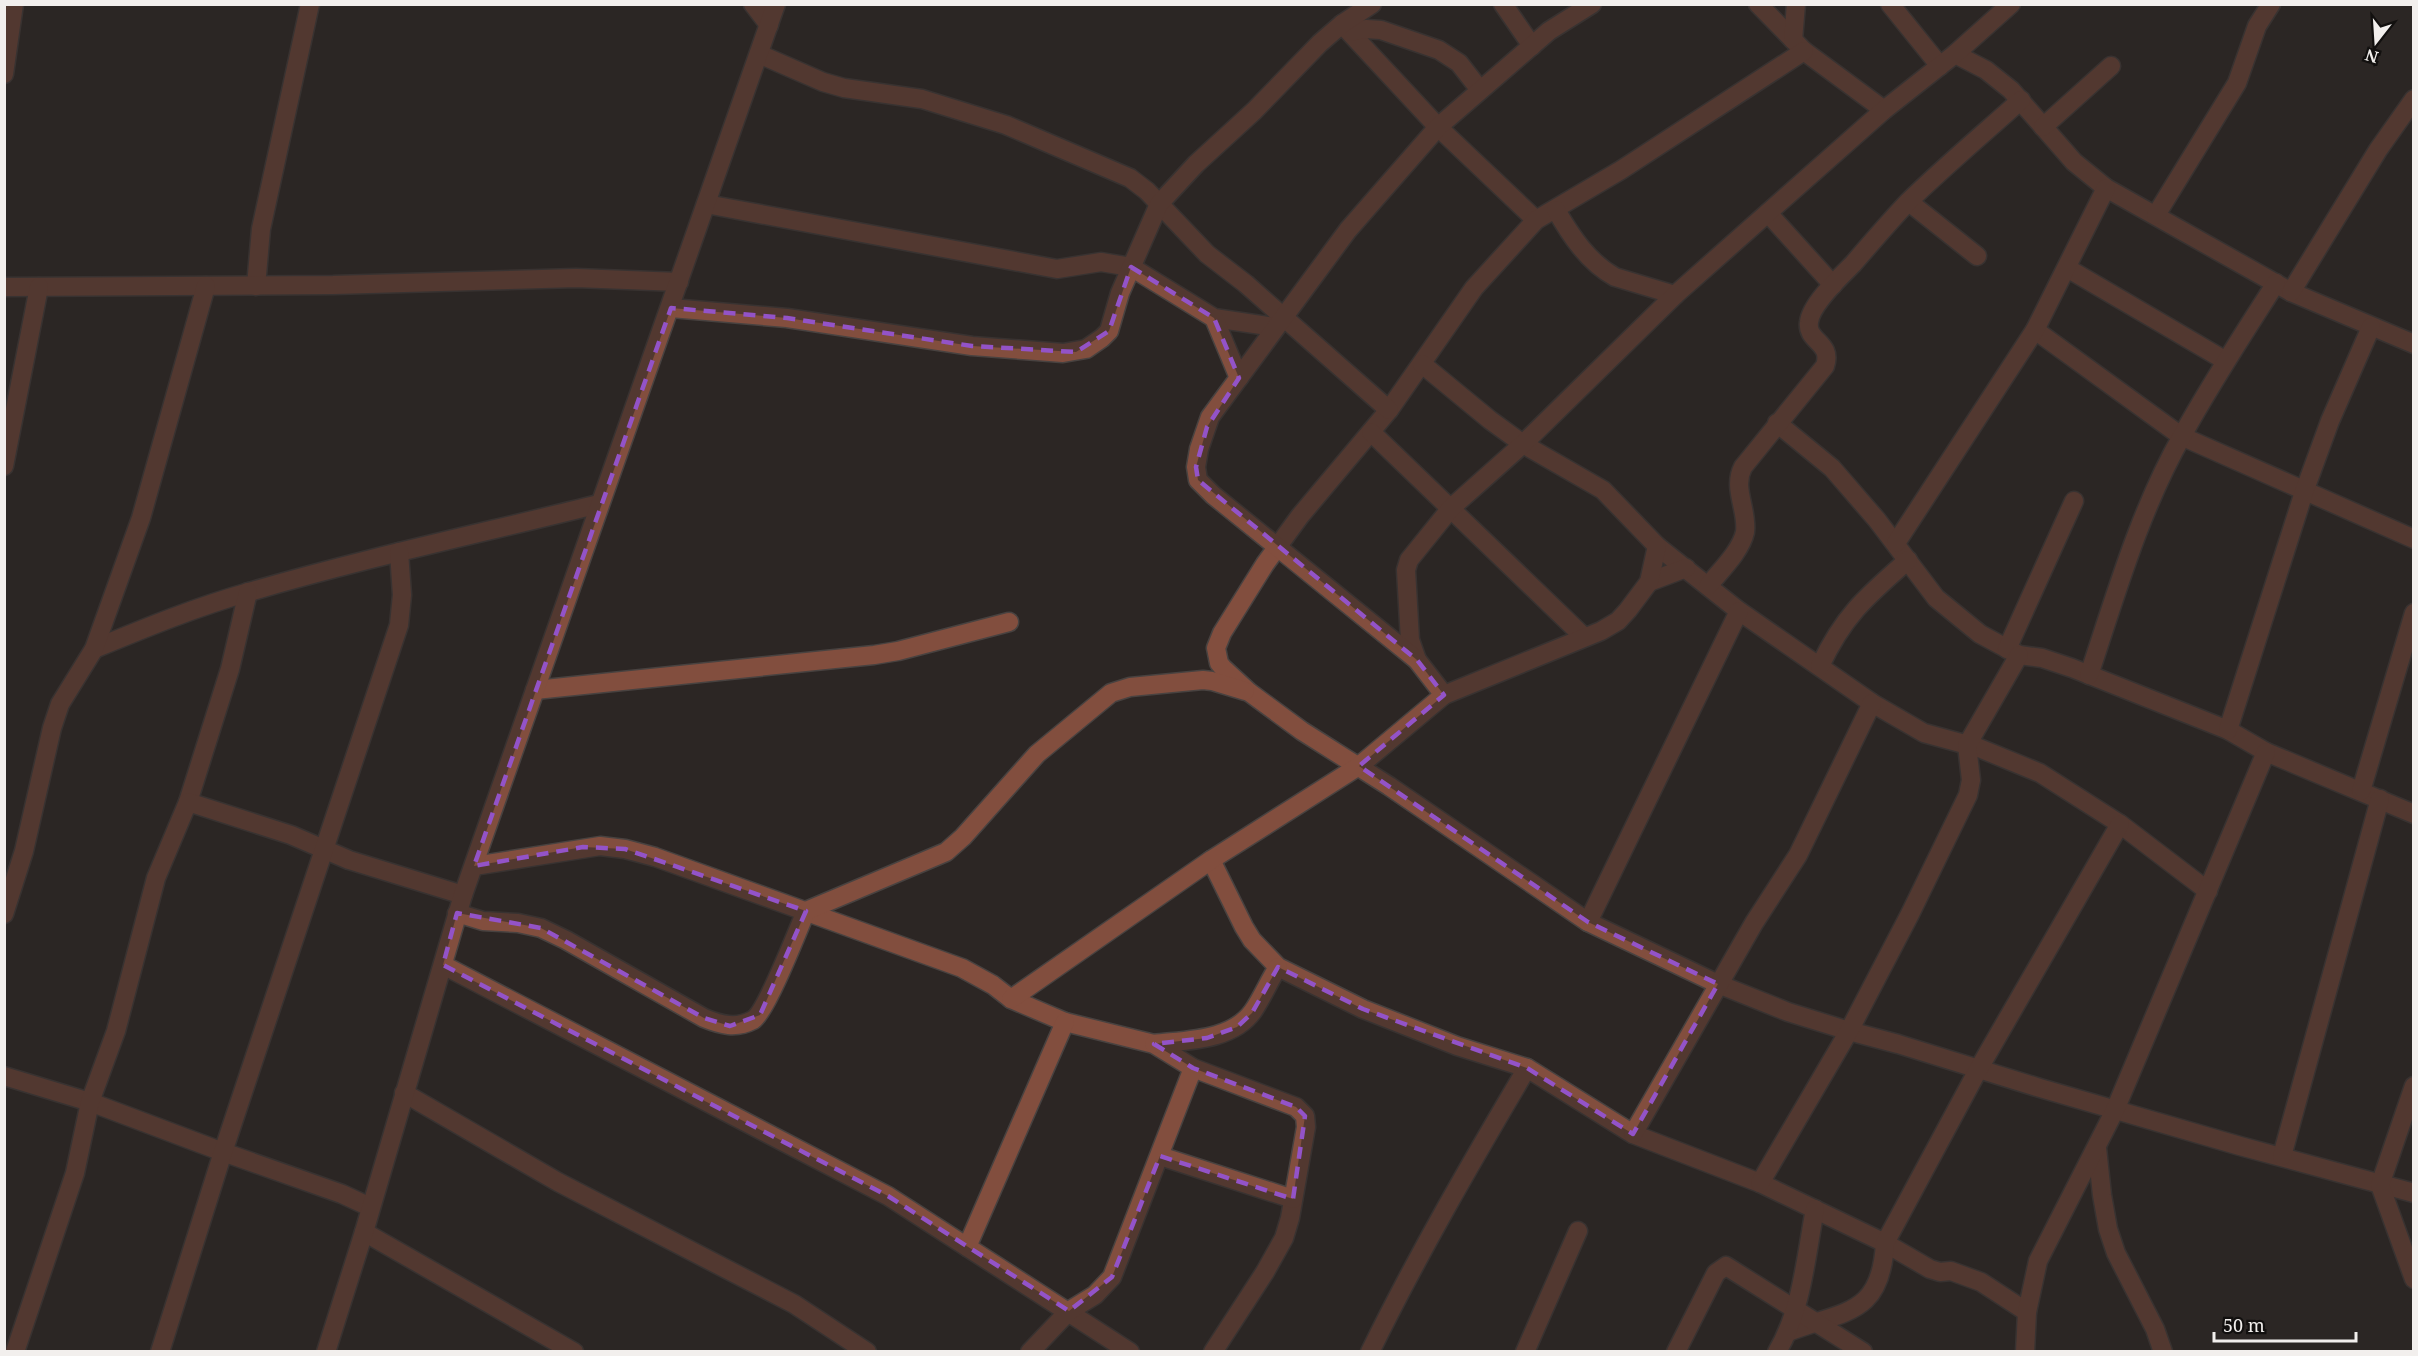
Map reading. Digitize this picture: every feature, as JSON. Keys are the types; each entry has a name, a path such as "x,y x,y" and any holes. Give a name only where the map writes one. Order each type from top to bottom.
{"street":[{"path":"4,74 14,4"},
{"path":"256,286 261,229 310,4"},
{"path":"753,4 769,25"},
{"path":"326,1352 364,1232 463,895 776,4"},
{"path":"671,308 787,318 972,346 1076,352 1094,344 1109,331 1120,293 1159,204 1196,164 1254,111 1320,43 1346,28 1372,4"},
{"path":"1503,4 1532,46"},
{"path":"1444,695 1417,660 1213,495 1198,480 1196,467 1210,417 1348,230 1438,127 1550,31 1592,4"},
{"path":"1796,4 1798,45"},
{"path":"1890,4 1940,66"},
{"path":"1417,660 1410,640 1406,570 1409,560 1451,508 1523,444 1675,295 1884,110 1955,54 2011,4"},
{"path":"2156,215 2237,83 2257,26 2271,4"},
{"path":"1770,8 1798,45 1884,110"},
{"path":"1346,28 1381,30 1438,50 1459,63 1480,90"},
{"path":"1346,28 1438,127 1536,220"},
{"path":"1798,45 1725,104 1556,210 1536,220 1474,288 1389,410 1277,548 1227,623 1216,648 1219,663 1249,692 1302,731 1359,766 1588,922 1718,984 1788,1012 1848,1031 2240,1146 2414,1193"},
{"path":"759,54 834,85 922,99 1006,125 1130,178 1147,190 1194,243 1246,284 1279,322 1320,347 1389,410"},
{"path":"1955,54 1986,70 2021,100 2074,162 2106,188 2284,288 2414,344"},
{"path":"2043,127 2111,66"},
{"path":"2089,675 2140,527 2181,436 2226,361 2284,288 2414,99"},
{"path":"1708,586 1740,543 1744,532 1739,475 1777,423 1825,366 1828,356 1826,350 1810,332 1809,322 1814,309 1909,202 2021,100"},
{"path":"1896,543 2035,330 2106,188"},
{"path":"1909,202 1977,256"},
{"path":"706,204 1057,268 1101,262 1131,267 1214,318 1279,322"},
{"path":"1556,210 1571,236 1606,272 1615,277 1675,295"},
{"path":"1768,213 1833,285"},
{"path":"2067,268 2226,361"},
{"path":"4,287 256,286 576,278 680,282"},
{"path":"4,914 24,851 52,728 60,704 94,649 141,518 206,286"},
{"path":"4,466 39,287"},
{"path":"1214,318 1239,378"},
{"path":"2228,730 2304,492 2330,421 2371,327"},
{"path":"2035,330 2150,416 2181,436 2414,539"},
{"path":"1422,364 1523,444 1603,490 1657,546 1739,611 1872,703 1924,733 1967,745 2040,773 2120,824 2208,891"},
{"path":"1777,423 1832,468 1896,543 1936,598 1980,634 2013,652 2042,658 2089,675 2228,730 2266,752 2414,814"},
{"path":"1371,432 1584,637"},
{"path":"1760,1183 1848,1031 1910,914 1968,795 1971,780 1967,745 2013,652 2074,501"},
{"path":"94,649 164,620 248,592 399,552 599,504"},
{"path":"1011,999 1211,860 1359,766 1444,695 1601,631 1618,621 1649,582 1657,546"},
{"path":"160,1352 223,1152 399,625 402,595 399,552"},
{"path":"1820,666 1844,622 1858,604 1908,560"},
{"path":"1649,582 1686,568"},
{"path":"15,1352 75,1173 90,1102 116,1031 156,878 188,802 230,669 248,592"},
{"path":"1588,922 1739,611"},
{"path":"2361,791 2414,613"},
{"path":"535,690 874,655 898,651 1009,622"},
{"path":"458,913 483,921 518,923 541,928 704,1018 721,1025 730,1026 753,1020 760,1015 806,911 946,852 1037,754 1111,693 1130,687 1203,680 1249,692"},
{"path":"1633,1134 1754,923 1798,855 1872,703"},
{"path":"2025,1352 2027,1312 2038,1261 2115,1110 2266,752"},
{"path":"2282,1156 2380,800"},
{"path":"188,802 291,836 349,860 463,895"},
{"path":"1788,1332 1848,1313 1859,1306 1877,1287 1884,1264 1885,1243 1978,1070 2120,824"},
{"path":"474,866 600,846 625,849 655,857 962,968 993,985 1011,999 1065,1022 1154,1044 1193,1068 1296,1107 1305,1116 1306,1126 1290,1218 1284,1238 1265,1272 1213,1352"},
{"path":"1211,860 1244,927 1278,966 1363,1010 1457,1046 1527,1068 1633,1134 1760,1183 1885,1243 1930,1269 1951,1271 1981,1282 2027,1312"},
{"path":"443,965 888,1196 1130,1352"},
{"path":"1154,1044 1207,1038 1237,1027 1252,1013 1278,966"},
{"path":"967,1247 1065,1022"},
{"path":"1030,1352 1069,1311 1095,1295 1112,1277 1193,1068"},
{"path":"1370,1352 1395,1300 1458,1185 1527,1068"},
{"path":"4,1076 90,1102 342,1194 370,1207"},
{"path":"2414,1086 2380,1185 2414,1280"},
{"path":"404,1093 558,1182 794,1304 867,1352"},
{"path":"2097,1148 2108,1229 2116,1253 2155,1329 2163,1352"},
{"path":"1160,1156 1293,1199"},
{"path":"1777,1352 1788,1332 1794,1310 1815,1209"},
{"path":"1524,1352 1578,1231"},
{"path":"364,1232 574,1352"},
{"path":"1676,1352 1716,1273 1726,1266 1863,1352"}],"highlighted area":[{"path":"1131,267 1214,318 1239,378 1207,427 1196,467 1198,480 1417,660 1444,695 1359,766 1588,922 1718,984 1633,1134 1527,1068 1363,1009 1278,967 1252,1013 1237,1027 1207,1038 1154,1044 1193,1068 1296,1107 1305,1116 1293,1199 1160,1156 1112,1277 1069,1311 888,1196 443,965 457,913 541,928 704,1018 730,1026 760,1015 806,911 625,849 583,847 474,866 671,308 787,318 972,346 1076,352 1109,331"}]}
